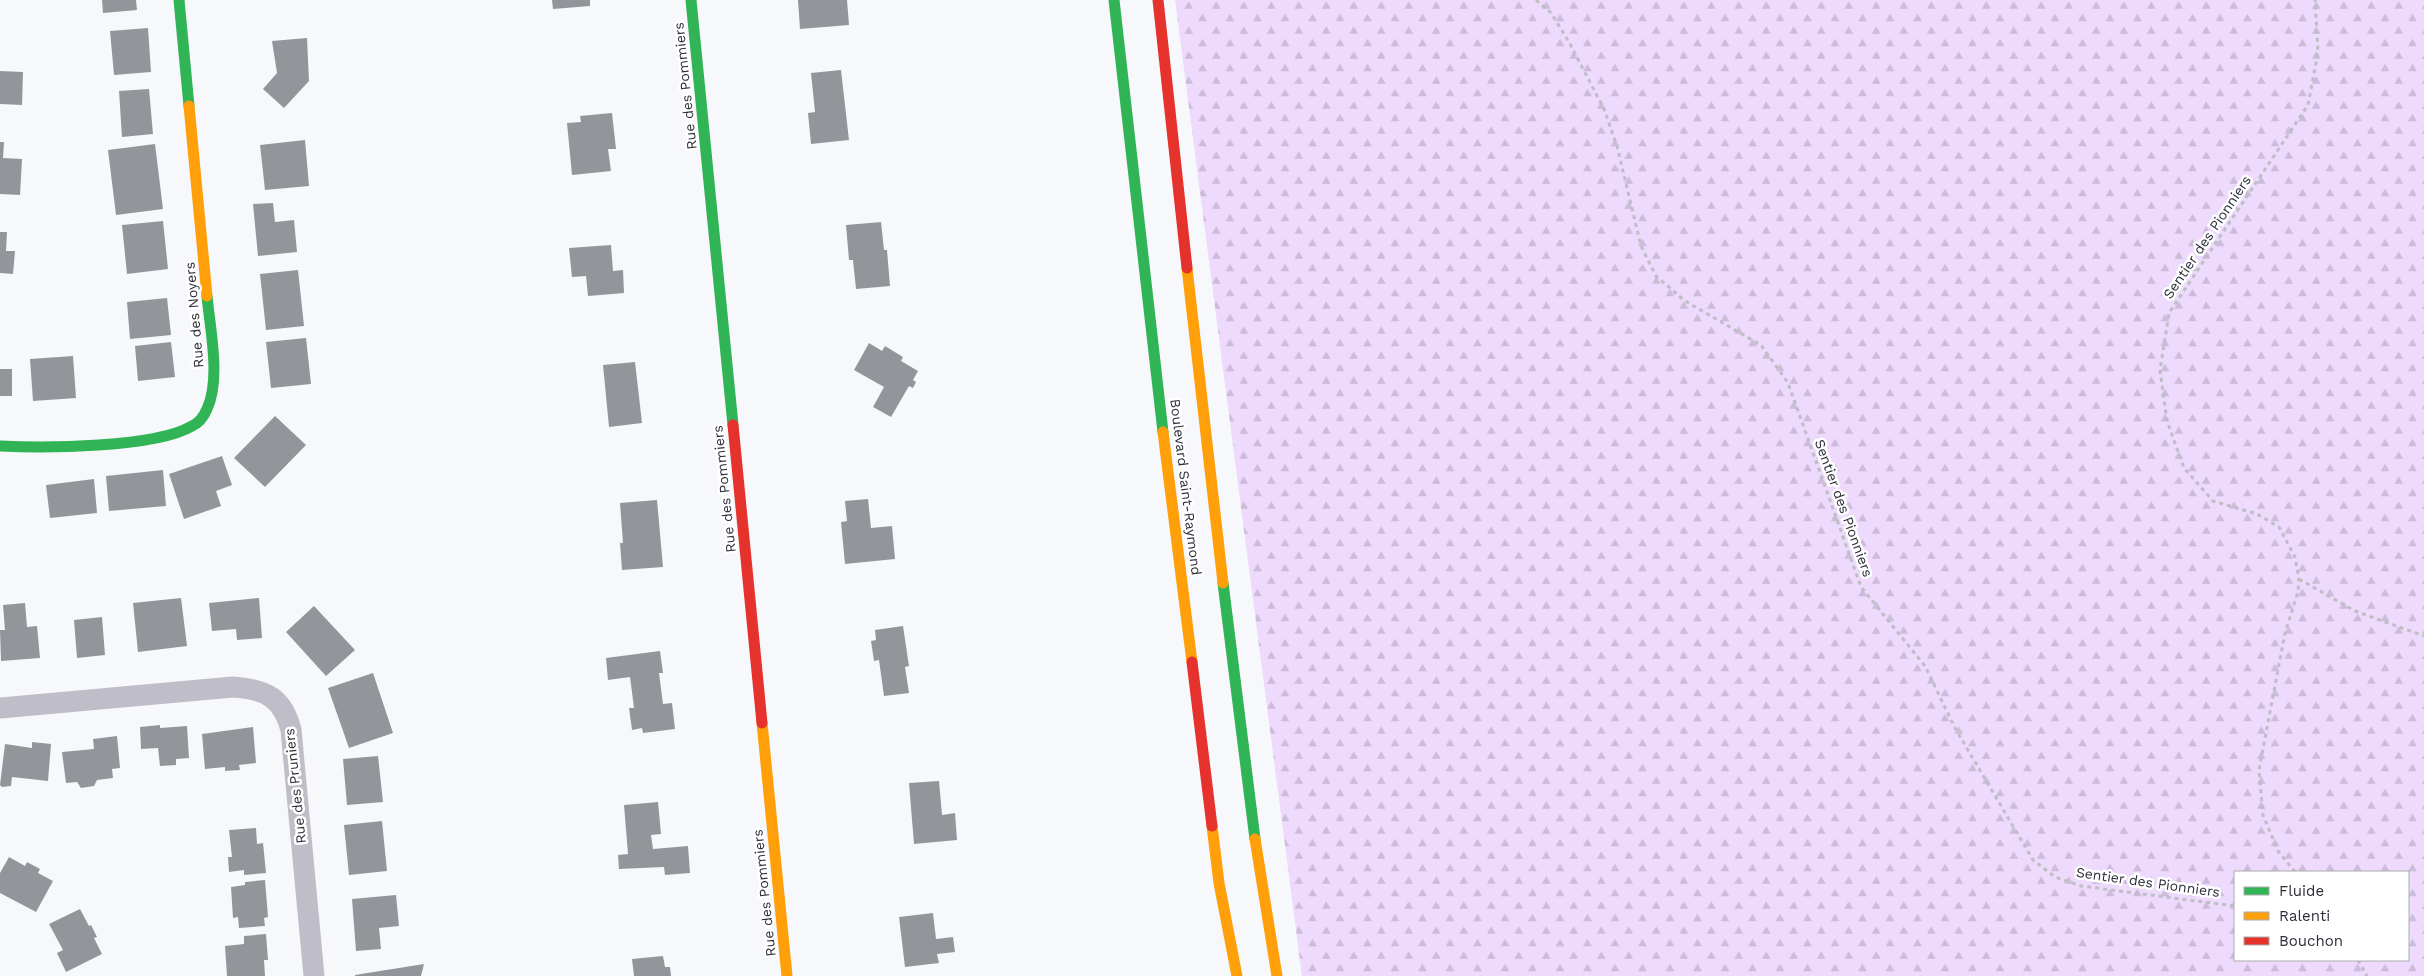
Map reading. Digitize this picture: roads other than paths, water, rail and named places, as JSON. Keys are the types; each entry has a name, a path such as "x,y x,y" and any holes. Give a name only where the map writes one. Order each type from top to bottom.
{"main road":[{"name":"Rue des Noyers","path":"0,446 44,447 160,438 180,433 194,426 204,415 207,408 212,394 214,374 179,0"},
{"name":"Rue des Pommiers","path":"691,0 787,976"},
{"name":"Boulevard Saint-Raymond","path":"1114,0 1157,375 1218,873 1237,976"},
{"name":"Boulevard Saint-Raymond","path":"1158,0 1180,213 1247,786 1261,888 1277,976"}],"street":[{"name":"Rue des Pruniers","path":"0,708 233,687 249,688 265,693 278,702 286,714 290,730 314,976"}]}
